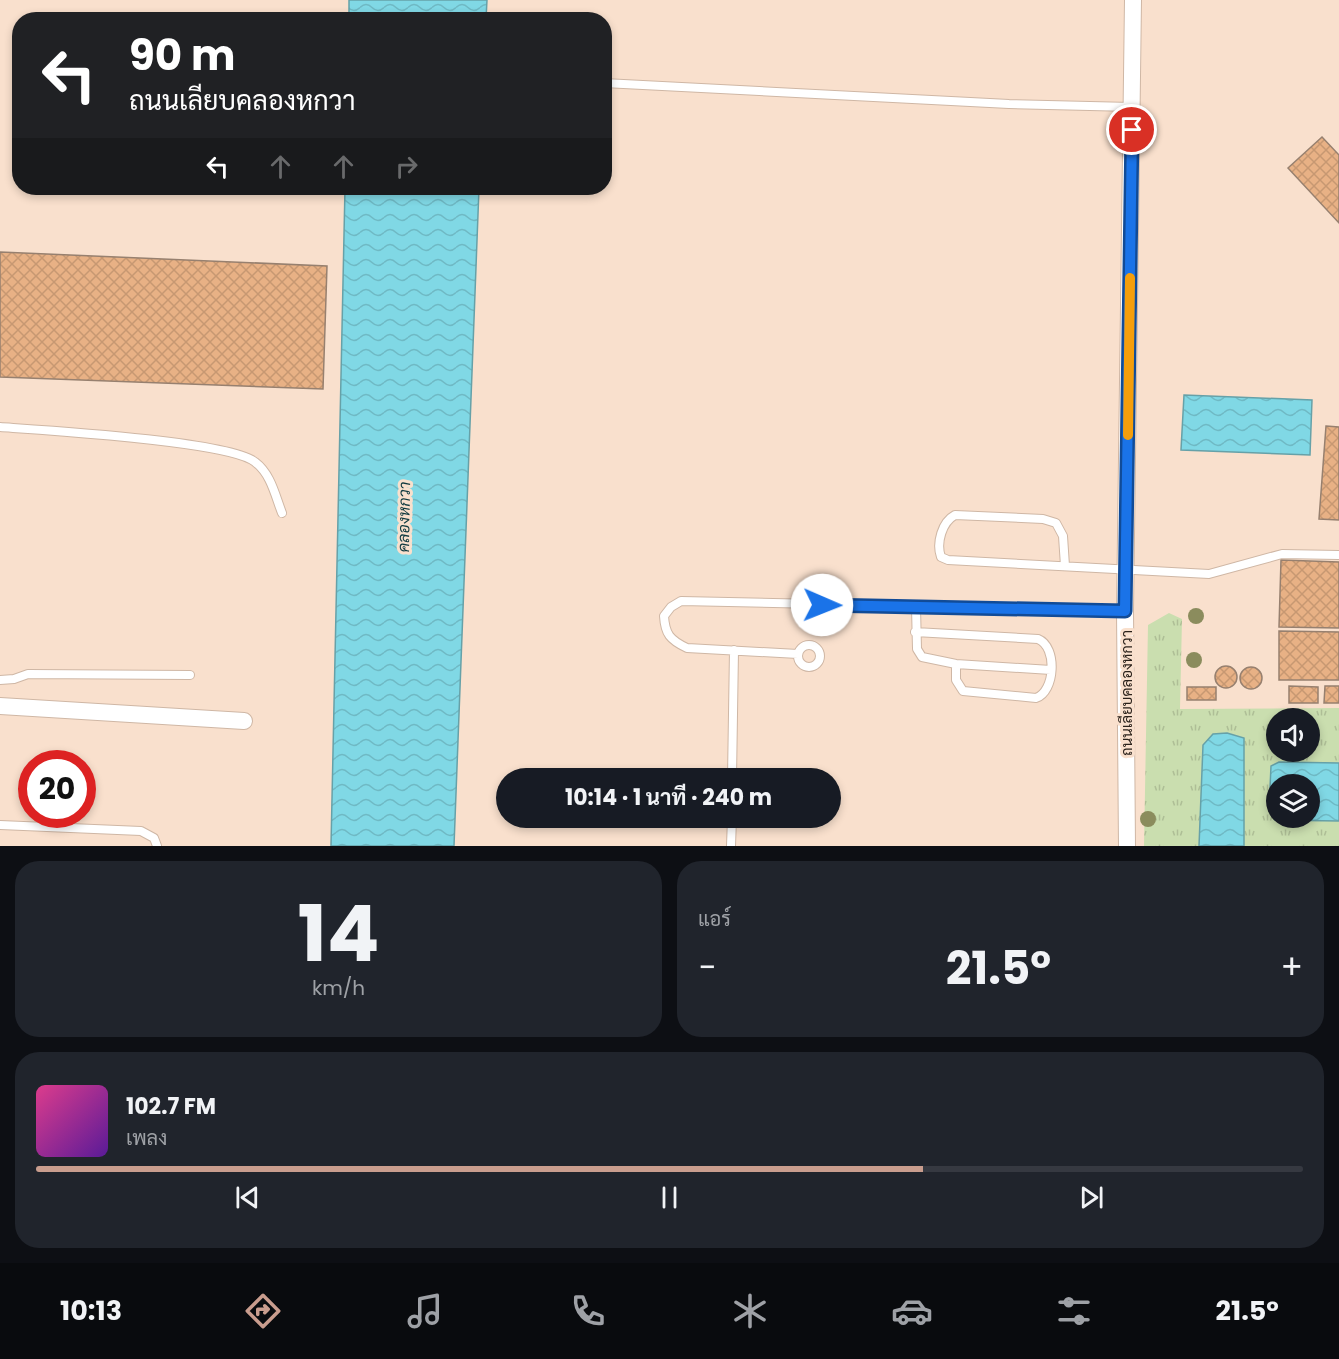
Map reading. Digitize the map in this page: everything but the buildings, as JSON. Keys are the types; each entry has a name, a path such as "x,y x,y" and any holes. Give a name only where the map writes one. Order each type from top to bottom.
{"street":[{"name":"ถนนเลียบคลองหกวา","path":"1127,846 1125,611 1133,0"},
{"path":"0,706 244,721"}],"lane":[{"path":"612,83 997,104 1132,107"},
{"path":"0,427 204,446 252,459 266,472 282,513"},
{"path":"1065,566 1063,537 1056,523 1043,519 955,515 944,526 939,551 941,557 948,560 1209,574 1282,554 1339,555"},
{"path":"798,654 687,648 671,640 665,629 664,616 671,606 681,602 1125,611"},
{"path":"916,607 917,649 922,657 956,664 1051,670"},
{"path":"915,632 1038,639 1046,643 1051,650 1048,688 1043,695 1036,698 972,694 963,691 956,680 956,664"},
{"path":"732,768 734,650"},
{"path":"0,680 14,680 28,674 189,675"},
{"path":"0,825 141,831 154,838 157,846"},
{"path":"731,846 732,828"}],"green space":[{"path":"1169,613 1182,619 1180,709 1266,708 1266,762 1279,762 1271,766 1272,774 1266,774 1266,828 1320,828 1320,821 1339,821 1339,846 1244,846 1244,738 1227,733 1213,734 1203,745 1199,846 1144,846 1148,625"},
{"path":"1320,708 1339,708 1339,763 1279,762 1320,762"}],"water":[{"path":"349,0 487,0 486,12 349,12"},
{"name":"คลองหกวา","path":"345,195 479,195 454,846 331,846"},
{"path":"1184,395 1312,400 1310,455 1181,450"},
{"path":"1227,733 1244,738 1244,846 1199,846 1203,745 1213,734"},
{"path":"1279,762 1339,763 1339,821 1320,821 1320,774 1271,774 1271,766"}],"slow traffic":[{"path":"1128,435 1130,278"}],"route":[{"path":"822,605 1125,611 1132,130"}]}
